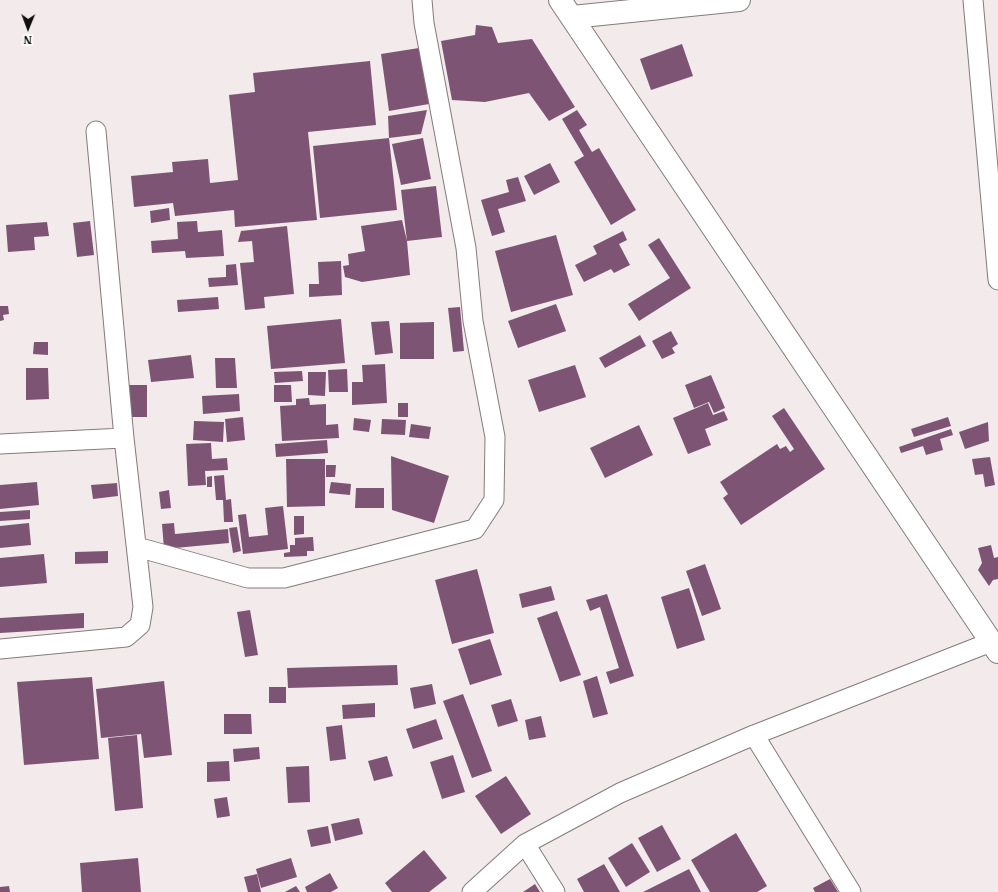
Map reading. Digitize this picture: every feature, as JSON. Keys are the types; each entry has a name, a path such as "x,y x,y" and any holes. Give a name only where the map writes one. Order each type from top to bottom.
{"main road":[{"path":"560,0 994,647"},
{"path":"572,17 739,0"}],"street":[{"path":"137,547 248,578 284,578 475,529 494,500 495,437 473,321 466,248 424,23 422,0"},
{"path":"973,0 998,280"},
{"path":"0,649 126,637 140,625 144,607 124,438 96,131"},
{"path":"0,444 124,438"},
{"path":"472,892 525,844 620,793 754,735 994,647"},
{"path":"754,735 851,892"},
{"path":"525,844 556,892"}],"building":[{"path":"476,25 492,27 498,43 532,39 575,107 549,121 529,93 485,102 452,100 441,41 475,35"},
{"path":"682,44 693,76 651,90 640,59"},
{"path":"419,48 429,104 389,111 381,54"},
{"path":"370,61 376,125 308,132 317,220 235,227 234,210 175,216 173,203 134,207 131,176 173,172 172,162 208,159 210,183 238,180 229,95 255,92 253,73"},
{"path":"427,110 421,134 389,138 388,116"},
{"path":"577,110 587,125 579,130 592,152 599,148 636,210 611,225 574,162 584,156 562,119"},
{"path":"389,138 397,210 320,218 313,146"},
{"path":"423,138 431,179 401,185 392,144"},
{"path":"550,163 560,182 534,195 524,176"},
{"path":"518,177 526,201 498,209 505,232 492,236 481,200 509,192 506,180"},
{"path":"436,186 442,237 407,241 401,190"},
{"path":"169,208 170,220 151,223 150,211"},
{"path":"402,220 407,241 410,275 362,282 345,277 343,266 349,265 348,254 365,251 361,226"},
{"path":"90,221 94,255 77,257 73,223"},
{"path":"197,221 198,232 222,230 224,256 186,258 185,251 152,253 151,241 178,239 177,222"},
{"path":"47,222 49,236 34,237 35,250 8,252 6,225"},
{"path":"287,226 294,294 264,297 265,308 245,310 240,263 254,262 252,241 238,242 241,231"},
{"path":"623,231 627,240 619,244 630,265 614,273 611,269 584,282 575,265 597,254 593,246"},
{"path":"556,235 573,295 511,312 495,251"},
{"path":"659,238 691,288 639,321 628,304 670,278 648,245"},
{"path":"341,261 342,295 309,297 309,284 319,284 318,262"},
{"path":"236,264 238,285 209,287 208,278 226,277 226,265"},
{"path":"218,297 219,309 178,312 177,300"},
{"path":"556,304 566,331 518,348 508,321"},
{"path":"0,306 8,306 9,314 3,315 4,320 0,321"},
{"path":"460,307 464,351 453,352 448,308"},
{"path":"341,319 345,363 271,369 267,326"},
{"path":"389,321 393,353 375,355 371,322"},
{"path":"434,322 434,359 400,359 400,323"},
{"path":"671,331 678,344 672,348 675,353 662,359 652,341"},
{"path":"640,335 646,346 605,368 599,358"},
{"path":"34,342 48,342 48,355 33,354"},
{"path":"191,355 194,378 151,382 148,360"},
{"path":"215,358 235,358 237,388 216,388"},
{"path":"385,364 387,403 352,405 352,382 363,382 362,365"},
{"path":"575,365 586,397 539,412 528,380"},
{"path":"26,368 48,368 49,399 26,400"},
{"path":"347,369 348,392 329,392 328,370"},
{"path":"302,371 303,381 275,383 274,372"},
{"path":"308,372 326,372 325,396 308,395"},
{"path":"711,375 725,408 714,413 709,402 694,408 685,385"},
{"path":"126,385 147,385 147,417 126,417"},
{"path":"274,385 291,385 292,402 274,402"},
{"path":"239,394 240,411 203,414 202,396"},
{"path":"309,398 310,405 326,404 326,425 338,424 339,438 282,441 280,406 296,405 296,399"},
{"path":"398,403 408,403 408,417 398,417"},
{"path":"708,403 713,415 724,411 728,420 705,429 711,445 688,454 673,418"},
{"path":"784,408 825,469 741,525 723,498 728,494 720,482 777,444 780,449 786,446 790,452 794,449 772,416"},
{"path":"243,417 245,440 227,442 225,419"},
{"path":"948,417 951,426 914,437 911,429"},
{"path":"354,418 371,420 369,432 353,430"},
{"path":"382,419 406,420 405,435 381,434"},
{"path":"194,421 224,422 223,442 193,440"},
{"path":"988,422 989,441 965,449 959,432"},
{"path":"411,424 431,427 429,439 409,437"},
{"path":"639,425 653,455 605,478 590,448"},
{"path":"951,429 953,435 940,439 943,450 926,455 923,446 901,453 899,447"},
{"path":"327,440 328,453 276,457 275,444"},
{"path":"211,443 212,459 227,458 228,470 205,471 206,485 188,486 186,444"},
{"path":"391,456 449,476 434,523 392,510"},
{"path":"990,457 995,485 985,487 983,474 975,475 972,459"},
{"path":"286,459 325,459 325,506 287,507"},
{"path":"326,465 336,465 335,477 326,477"},
{"path":"224,475 226,500 231,499 233,522 224,522 223,500 216,500 214,476"},
{"path":"212,476 212,487 207,487 207,477"},
{"path":"37,482 39,505 0,509 0,485"},
{"path":"331,482 351,484 350,495 329,493"},
{"path":"117,483 118,496 93,499 91,485"},
{"path":"356,488 384,488 384,508 355,508"},
{"path":"169,490 171,508 161,509 159,492"},
{"path":"283,506 288,549 243,554 238,515 246,514 249,537 268,535 265,508"},
{"path":"30,510 30,519 0,521 0,512"},
{"path":"294,516 304,516 304,534 294,535"},
{"path":"29,523 31,545 0,548 0,526"},
{"path":"174,523 175,534 228,529 229,543 164,549 162,524"},
{"path":"237,527 241,551 233,553 229,528"},
{"path":"313,537 314,551 307,551 307,556 284,557 284,553 290,552 290,545 295,545 295,538"},
{"path":"991,545 994,558 998,557 998,579 993,580 989,586 978,570 982,563 978,548"},
{"path":"108,551 108,563 75,564 75,552"},
{"path":"44,554 47,583 0,587 0,558"},
{"path":"705,564 721,609 702,616 686,571"},
{"path":"477,569 494,633 452,644 435,580"},
{"path":"551,586 555,600 522,608 519,594"},
{"path":"689,588 705,640 677,649 661,597"},
{"path":"607,594 634,676 610,684 606,672 619,668 600,607 590,611 586,600"},
{"path":"250,610 258,655 245,657 237,612"},
{"path":"557,611 581,675 560,682 537,618"},
{"path":"84,613 84,628 0,633 0,618"},
{"path":"490,639 502,675 470,685 458,649"},
{"path":"397,665 398,685 288,688 287,668"},
{"path":"597,676 608,714 593,718 583,681"},
{"path":"92,677 99,759 24,765 17,682"},
{"path":"164,681 172,755 144,758 141,734 101,738 96,689"},
{"path":"432,684 436,704 414,709 410,688"},
{"path":"269,687 286,687 286,703 269,703"},
{"path":"463,694 492,771 472,778 443,701"},
{"path":"511,699 518,721 498,727 491,705"},
{"path":"375,703 375,717 343,719 342,705"},
{"path":"224,714 251,714 252,734 224,734"},
{"path":"541,716 546,737 529,740 525,720"},
{"path":"436,719 443,739 413,749 406,729"},
{"path":"342,725 346,759 330,761 326,727"},
{"path":"137,735 143,808 115,811 108,738"},
{"path":"259,747 260,759 234,762 233,749"},
{"path":"453,755 465,792 442,799 430,762"},
{"path":"387,756 393,776 374,781 368,761"},
{"path":"229,761 230,781 207,782 207,762"},
{"path":"309,766 310,802 288,803 286,767"},
{"path":"506,776 531,814 501,834 475,796"},
{"path":"227,797 230,816 217,818 214,799"},
{"path":"359,818 363,834 335,841 331,824"},
{"path":"662,825 681,859 657,872 638,838"},
{"path":"328,826 331,843 311,847 307,830"},
{"path":"736,833 767,886 757,892 710,892 691,860"},
{"path":"632,843 650,872 626,887 608,858"},
{"path":"424,850 447,878 429,892 392,892 385,883"},
{"path":"138,858 141,892 82,892 80,863"},
{"path":"291,858 297,877 261,888 256,869"},
{"path":"604,864 620,892 584,892 577,879"},
{"path":"689,869 701,892 643,892"},
{"path":"330,873 338,888 331,892 307,892 305,887"},
{"path":"257,874 261,892 248,892 244,877"},
{"path":"830,879 838,892 815,892 813,888"},
{"path":"535,884 540,892 523,892"},
{"path":"9,886 10,892 0,892 0,887"},
{"path":"296,886 300,892 285,892"}]}
